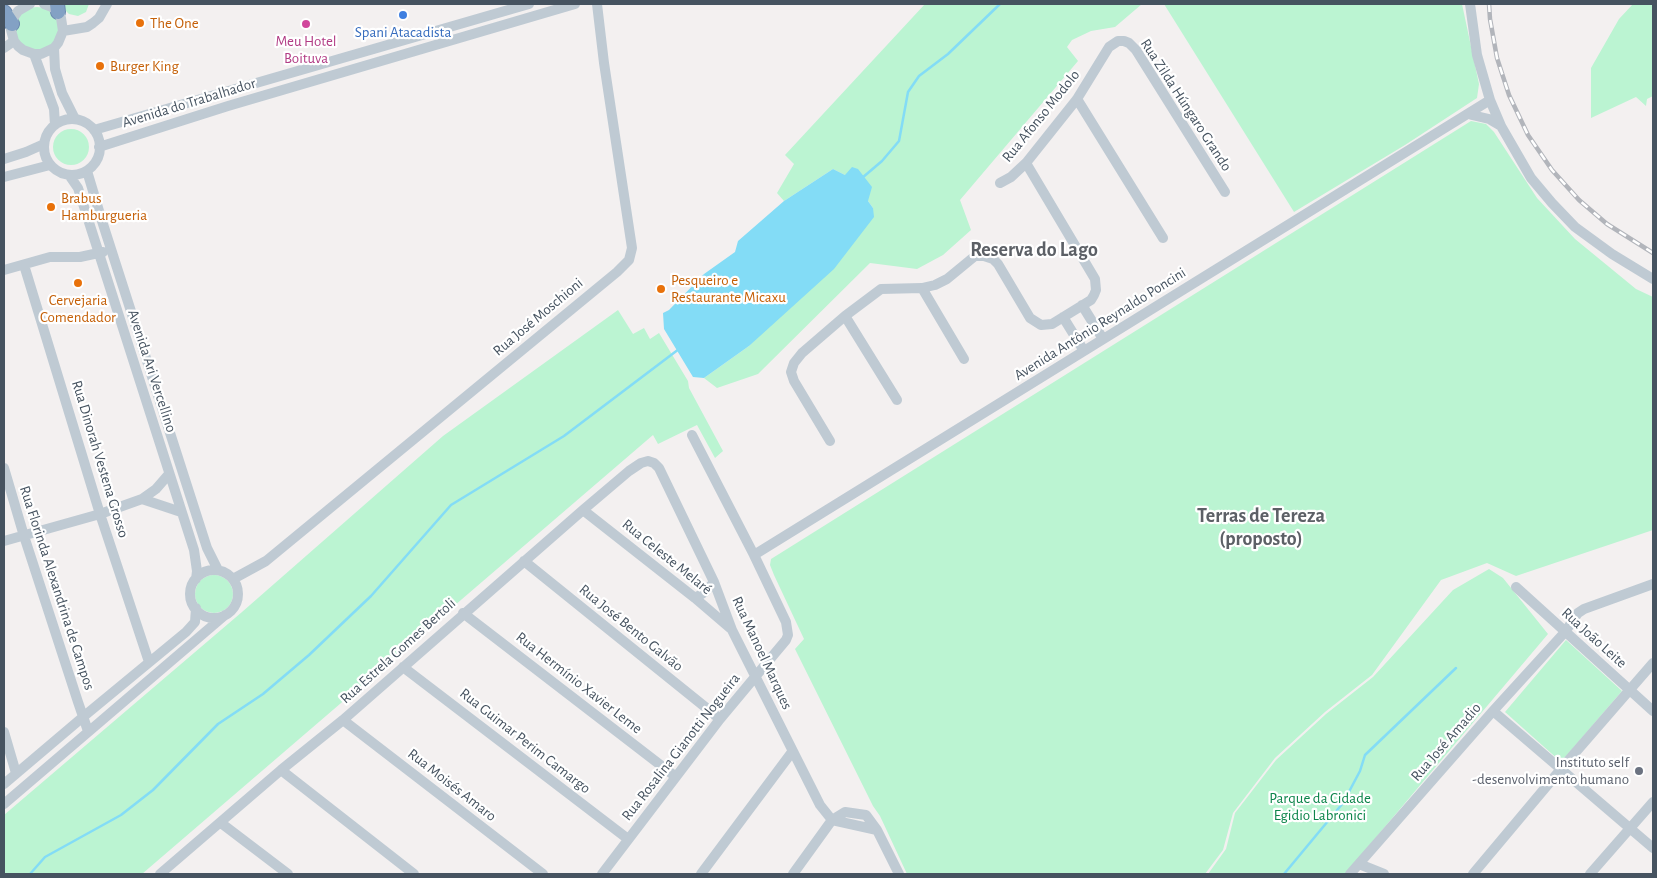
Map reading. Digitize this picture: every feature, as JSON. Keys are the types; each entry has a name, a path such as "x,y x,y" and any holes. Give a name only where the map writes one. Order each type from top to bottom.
{"highway":[{"path":"4,12 12,24"}],"street":[{"path":"30,4 18,11 11,30 14,41 23,50 34,54 41,54 54,48 63,31 63,25 57,8 44,4"},
{"path":"63,31 87,27 94,23 107,4"},
{"path":"94,130 529,4"},
{"name":"Avenida do Trabalhador","path":"99,147 228,106 575,4"},
{"name":"Rua José Moschioni","path":"235,583 251,577 266,561 617,272 629,260 632,248 597,4"},
{"path":"1470,4 1477,55 1490,102 1501,126 1531,178 1575,227 1612,254 1653,279"},
{"path":"4,48 14,41"},
{"name":"Rua Afonso Modolo","path":"1000,183 1011,177 1026,163 1077,99 1109,47 1118,41"},
{"name":"Rua Zilda Húngaro Grando","path":"1118,41 1129,43 1136,50 1225,192"},
{"path":"54,48 55,69 62,92 75,119"},
{"path":"34,54 54,110 55,125"},
{"path":"1484,84 1475,110 1501,126"},
{"path":"1077,99 1163,238"},
{"name":"Avenida Antônio Reynaldo Poncini","path":"754,555 1461,117 1490,102"},
{"path":"75,119 94,130 99,147 98,158 87,171 69,175 50,165 44,151 44,144 47,134 55,125 64,120 75,119"},
{"path":"4,159 44,144"},
{"path":"830,441 794,381 791,372 794,363 802,353 880,289 922,288 935,285 951,276 975,256 984,256 993,259 998,264 1030,318 1040,325 1052,324 1091,300 1096,290 1096,279 1026,163"},
{"path":"4,177 50,165"},
{"name":"Avenida Ari Vercellino","path":"87,171 207,548 218,570"},
{"name":"Avenida Ari Vercellino","path":"69,175 78,188 195,556 196,579"},
{"path":"4,270 50,257 80,258 111,249"},
{"name":"Rua Dinorah Vestena Grosso","path":"24,265 100,514 149,662"},
{"path":"922,288 964,359"},
{"path":"1082,305 1103,339"},
{"path":"845,316 897,400"},
{"path":"1063,317 1084,351"},
{"path":"692,435 754,555"},
{"name":"Rua Estrela Gomes Bertoli","path":"161,874 281,770 343,720 463,613 629,471 648,461 654,463 659,468"},
{"name":"Rua Florinda Alexandrina de Campos","path":"4,468 24,536 88,731"},
{"name":"Rua Manoel Marques","path":"659,468 714,582 732,630 792,752 820,805 832,820"},
{"path":"4,541 100,514 142,499 156,489 169,474"},
{"path":"142,499 181,512"},
{"name":"Rua Celeste Melaré","path":"583,510 695,598 732,630"},
{"name":"Rua Rosalina Gianotti Nogueira","path":"602,874 720,719 786,640 788,635 786,622 754,555"},
{"name":"Rua José Bento Galvão","path":"524,560 720,719"},
{"path":"4,804 88,731 225,615 235,606 238,600 235,583 229,574 218,570 202,573 192,586 190,594 192,601 196,608 206,616 219,617 225,615"},
{"path":"695,598 705,592 714,582"},
{"name":"Rua José Amadio","path":"1350,874 1565,632 1577,614 1582,610 1653,584"},
{"name":"Rua João Leite","path":"1516,587 1653,711"},
{"path":"4,784 192,626 196,616 196,608"},
{"name":"Rua Hermínio Xavier Leme","path":"463,613 676,777"},
{"path":"1473,874 1653,663"},
{"name":"Rua Guimar Perim Camargo","path":"403,666 628,839"},
{"path":"1493,711 1653,848"},
{"name":"Rua Moisés Amaro","path":"343,720 543,874"},
{"path":"4,732 16,773"},
{"path":"701,874 792,752"},
{"path":"281,770 414,874"},
{"path":"1590,874 1653,802"},
{"path":"793,874 832,820 877,830 899,874"},
{"path":"221,823 288,874"},
{"path":"1359,864 1384,874"}],"green space":[{"path":"63,4 89,4 86,12 78,16 69,14"},
{"path":"925,4 1142,4 1115,27 1091,31 1072,40 1067,47 1078,61 960,200 971,230 943,255 917,269 870,263 758,374 717,388 704,378 749,346 873,208 845,175 833,169 784,201 777,193 794,164 785,155"},
{"path":"1164,4 1462,4 1479,84 1477,98 1405,145 1294,212"},
{"path":"1633,4 1653,4 1653,96 1647,99 1646,106 1636,97 1591,118 1591,68 1619,19"},
{"path":"37,7 49,11 55,17 59,29 55,41 49,47 37,51 25,47 19,41 15,29 19,17 25,11"},
{"path":"1471,121 1486,124 1494,132 1537,198 1575,239 1636,289 1653,297 1653,530 1516,576 1487,563 1441,580 1372,675 1325,712 1275,758 1233,813 1223,850 1205,874 907,874 880,816 873,806 795,649 804,639 774,575 770,565 771,559"},
{"path":"71,129 84,134 89,147 84,160 71,165 58,160 53,147 58,134"},
{"path":"618,310 633,334 644,328 650,339 659,333 688,381 689,388 723,451 715,458 697,425 658,444 653,435 142,874 4,874 4,815 242,612 443,436"},
{"name":"Parque da Cidade Egidio Labronici","path":"1489,569 1503,578 1548,634 1345,874 1208,874 1226,849 1235,813 1276,760 1326,714 1373,677 1453,590"},
{"path":"214,575 228,580 233,594 228,608 214,613 200,608 195,594 200,580"},
{"path":"1566,640 1622,691 1561,762 1505,712"}],"water":[{"path":"852,167 858,169 872,187 868,201 873,208 874,217 834,269 749,346 704,378 693,377 664,329 663,313 669,310 704,274 735,252 738,241 784,201 833,169 845,175"}],"waterway":[{"path":"862,178 882,161 899,141 908,92 919,76 948,54 1000,4"},
{"path":"30,874 45,857 121,815 153,790 218,724 263,694 309,655 371,596 451,505 564,436 679,349"},
{"path":"1284,874 1343,803 1360,771 1365,755 1456,668"}],"railway":[{"path":"1489,4 1497,58 1509,95 1528,135 1552,170 1579,200 1607,224 1653,253"}],"place":[{"name":"Spani Atacadista","path":"403,15"},
{"name":"The One","path":"140,23"},
{"name":"Meu Hotel Boituva","path":"306,24"},
{"name":"Burger King","path":"100,66"},
{"name":"Brabus Hamburgueria","path":"51,207"},
{"name":"Cervejaria Comendador","path":"78,283"},
{"name":"Pesqueiro e Restaurante Micaxu","path":"661,289"},
{"name":"Instituto self -desenvolvimento humano","path":"1639,771"}],"district":[{"name":"Reserva do Lago","path":"1034,250"},
{"name":"Terras de Tereza (proposto)","path":"1261,528"}]}
